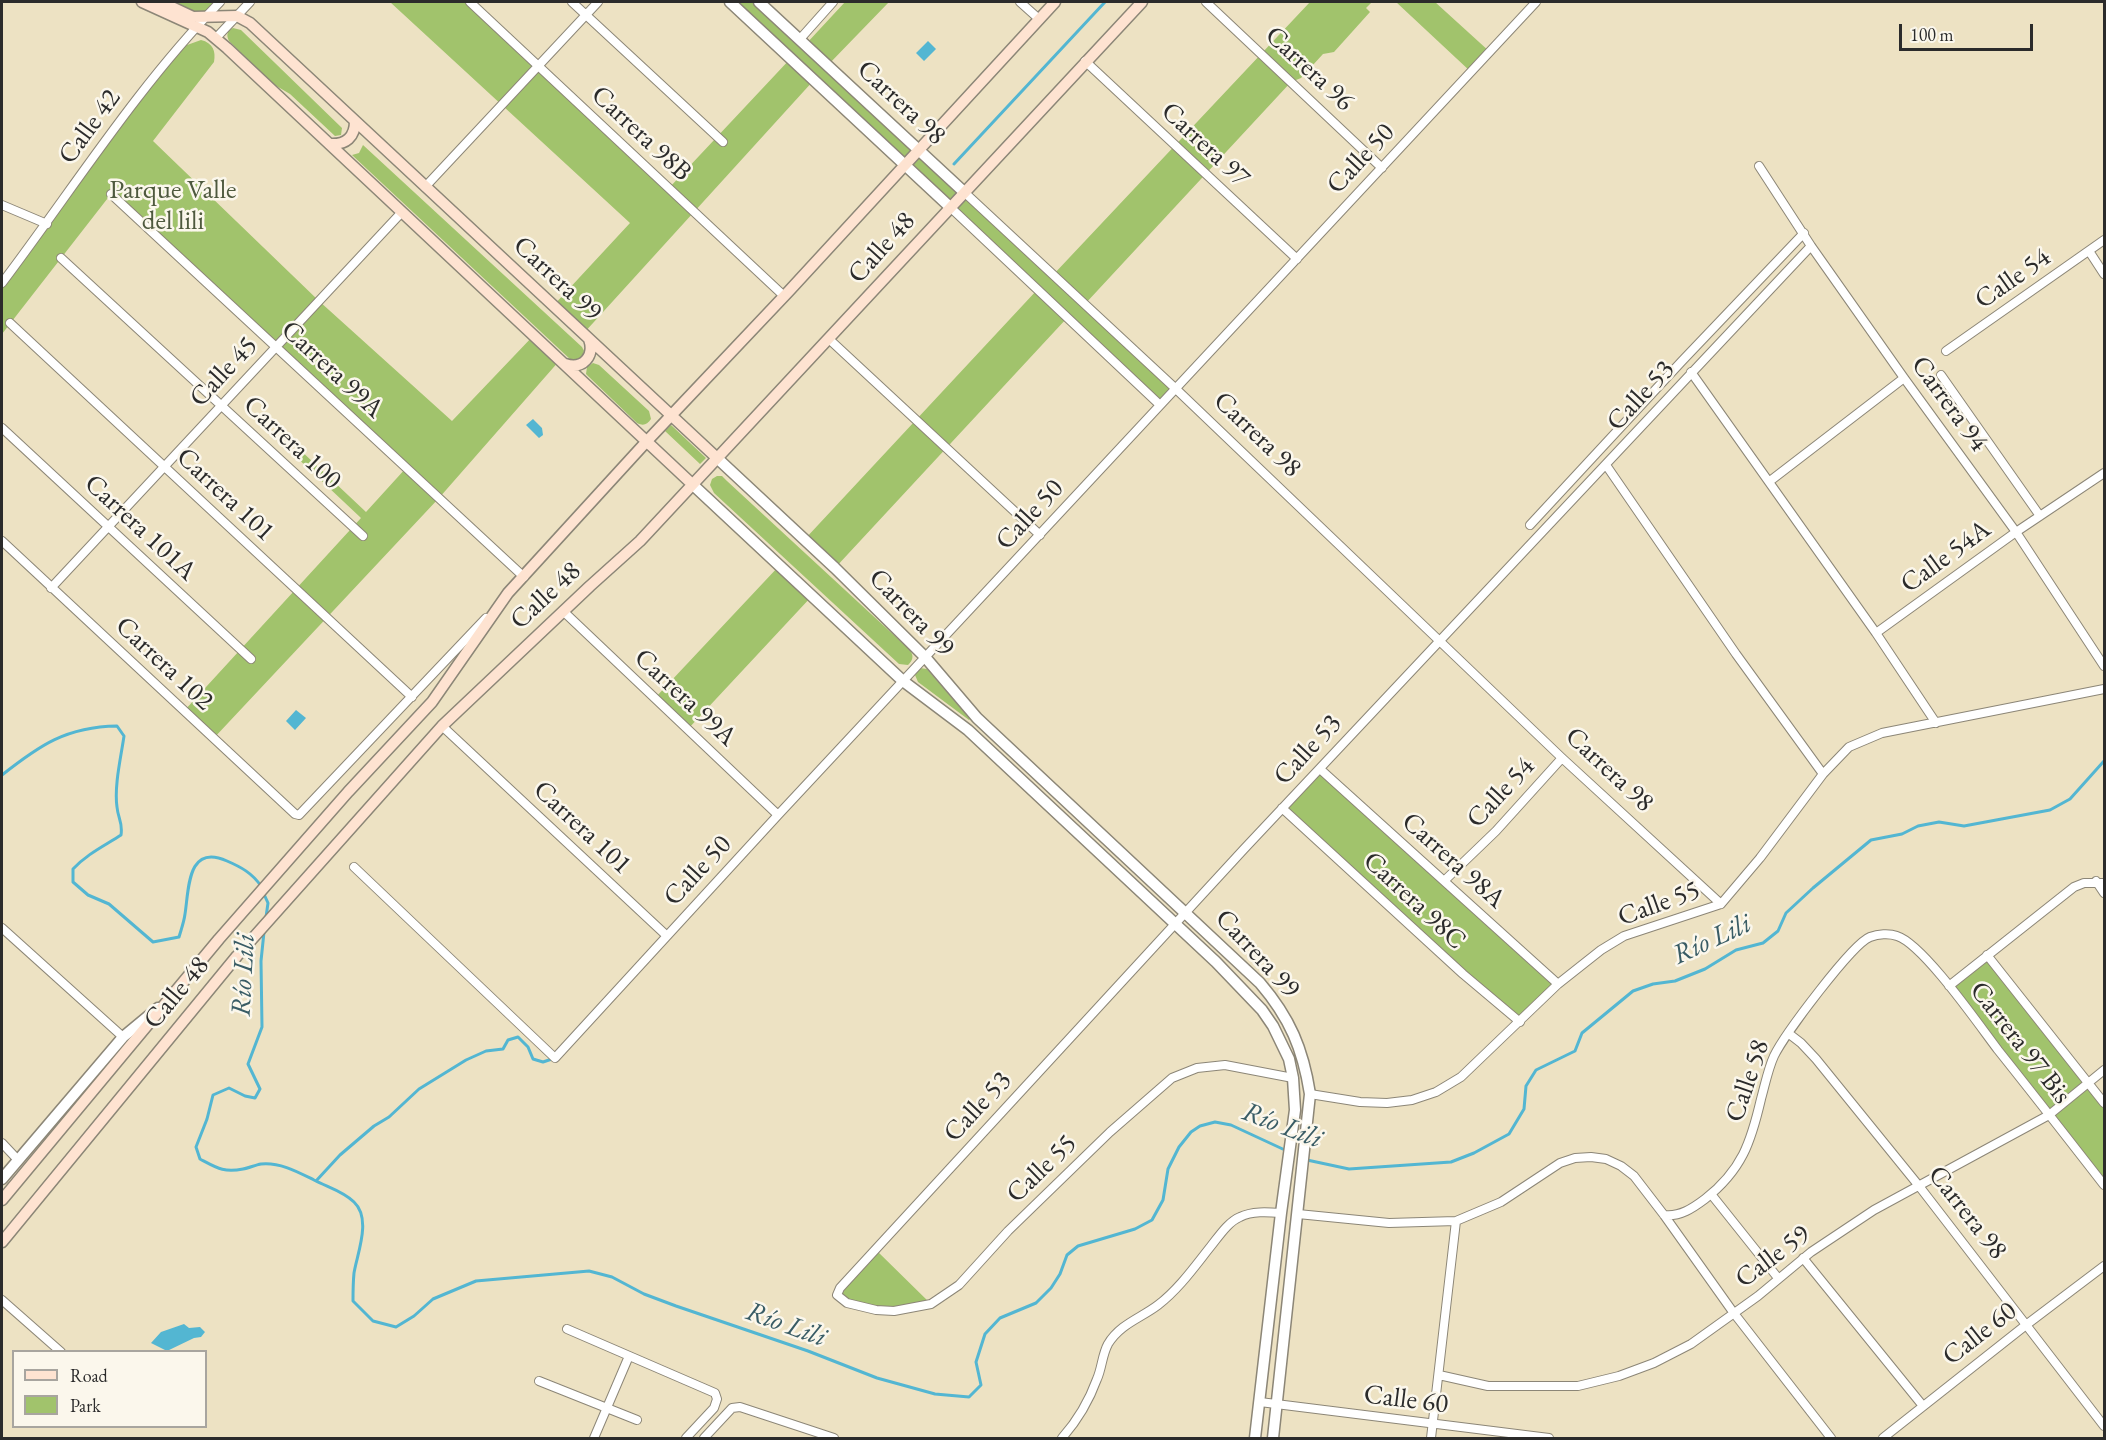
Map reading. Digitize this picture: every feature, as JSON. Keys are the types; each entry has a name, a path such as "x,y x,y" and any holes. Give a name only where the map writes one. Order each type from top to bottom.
{"main road":[{"name":"Carrera 99","path":"142,2 216,38 692,484"},
{"path":"161,2 193,17 237,16"},
{"name":"Calle 48","path":"2,1200 171,996 348,792 432,702 508,593 646,441 784,296 1055,2"},
{"name":"Calle 48","path":"2,1242 190,1011 442,726 640,541 830,340 950,207 1142,2"},
{"name":"Carrera 99","path":"237,16 250,23 717,458"},
{"path":"330,144 343,143 349,139 355,128 355,121"},
{"path":"565,364 579,365 586,361 591,348 589,339"}],"street":[{"name":"Calle 42","path":"2,284 136,99 220,2"},
{"path":"216,38 250,2"},
{"name":"Carrera 98B","path":"470,2 784,296"},
{"path":"572,2 723,142"},
{"path":"425,187 598,2"},
{"name":"Carrera 98","path":"730,2 1160,405"},
{"name":"Carrera 98","path":"759,2 1176,389 1562,758 1721,904"},
{"path":"800,39 833,2"},
{"path":"1020,2 1039,19"},
{"name":"Carrera 96","path":"1206,2 1382,168"},
{"name":"Calle 50","path":"354,867 555,1058 778,815 1536,2"},
{"name":"Carrera 97","path":"1085,61 1297,259"},
{"name":"Carrera 94","path":"1759,166 1811,246 2016,532 2104,666"},
{"name":"Carrera 99A","path":"111,194 524,577"},
{"path":"2,205 47,224"},
{"name":"Calle 45","path":"51,588 402,212"},
{"name":"Calle 53","path":"1530,525 1804,233"},
{"name":"Calle 54","path":"1946,351 2104,240"},
{"name":"Calle 53","path":"840,1288 1282,808 1811,246"},
{"path":"2089,251 2104,274"},
{"name":"Carrera 100","path":"61,258 363,536"},
{"name":"Carrera 101","path":"10,323 412,697"},
{"path":"830,340 1040,535"},
{"path":"1691,372 1770,481 1936,723"},
{"path":"1941,375 2040,516"},
{"path":"1770,481 1904,378"},
{"name":"Carrera 101A","path":"2,428 250,659"},
{"name":"Carrera 99","path":"717,458 835,568 925,657 977,718 1243,967 1275,1000 1286,1016 1302,1056 1310,1094 1273,1438"},
{"path":"1606,465 1736,654 1823,774"},
{"name":"Calle 54A","path":"1876,633 2016,532 2104,473"},
{"name":"Carrera 99","path":"692,484 903,681 968,730 1216,962 1263,1010 1284,1048 1293,1078 1295,1110 1255,1438"},
{"name":"Carrera 102","path":"2,541 295,814 299,815"},
{"name":"Calle 48","path":"299,815 508,593"},
{"name":"Carrera 99A","path":"563,611 778,815"},
{"name":"Calle 55","path":"1310,1094 1360,1102 1388,1103 1413,1100 1436,1092 1461,1077 1558,984 1601,950 1624,936 1721,904 1760,858 1823,774 1849,747 1882,733 2104,689"},
{"name":"Carrera 101","path":"442,726 667,936"},
{"name":"Calle 54","path":"1444,881 1496,831 1562,758"},
{"name":"Carrera 98A","path":"1320,769 1558,984"},
{"name":"Carrera 98C","path":"1282,808 1463,974 1520,1022"},
{"path":"1949,986 2074,888 2084,883 2100,882 2104,893"},
{"path":"2,928 123,1037"},
{"name":"Calle 58","path":"1664,1215 1672,1216 1682,1213 1711,1194 1735,1168 1747,1150 1753,1133 1773,1057 1788,1033 1859,943 1869,937 1882,934 1896,935"},
{"name":"Carrera 97 Bis","path":"1896,935 1910,942 1949,986 2104,1185"},
{"path":"1987,955 2104,1103"},
{"path":"2,1179 123,1037 171,996"},
{"name":"Carrera 98","path":"1788,1033 1801,1042 1816,1059 1919,1186 2104,1426"},
{"name":"Calle 55","path":"840,1288 837,1294 847,1303 876,1310 894,1311 931,1304 959,1285 1008,1231 1110,1132 1172,1078 1197,1068 1225,1065 1293,1078"},
{"name":"Calle 59","path":"1439,1375 1488,1386 1578,1386 1654,1364 1691,1344 1758,1296 1803,1258 1874,1210 2049,1115 2104,1070"},
{"path":"2,1143 18,1160"},
{"path":"1298,1214 1389,1223 1456,1221 1501,1202 1560,1163 1575,1158 1606,1159 1621,1166 1634,1176 1733,1312 1831,1438"},
{"path":"1711,1194 1778,1278"},
{"path":"1062,1438 1088,1400 1098,1378 1107,1346 1114,1335 1131,1320 1158,1305 1176,1288 1221,1233 1238,1217 1263,1212 1281,1214"},
{"path":"1431,1438 1456,1221"},
{"path":"1803,1258 1923,1406"},
{"name":"Calle 60","path":"1886,1438 1923,1406 2104,1266"},
{"path":"2,1300 59,1350"},
{"path":"567,1329 715,1393 717,1399 714,1408 686,1438"},
{"path":"594,1438 629,1356"},
{"path":"539,1381 637,1420"},
{"name":"Calle 60","path":"1260,1402 1549,1438"},
{"path":"704,1438 732,1408 740,1407 834,1438"}],"green space":[{"path":"161,2 220,2 204,18"},
{"path":"390,2 470,2 669,188 791,58 730,2 759,2 806,44 845,2 889,2 828,65 1053,275 1310,2 1372,2 1366,8 1370,12 1334,52 1323,54 1301,78 1291,82 1085,304 1176,389 1160,405 1067,318 835,568 805,539 1037,290 814,80 583,334 553,306 630,223"},
{"path":"1396,2 1435,2 1490,52 1471,72"},
{"path":"233,28 241,30 342,128 341,135 335,136 290,94 273,84 229,41 228,33"},
{"name":"Parque Valle del lili","path":"201,40 213,48 214,62 153,141 319,301 452,421 534,335 560,360 439,498 213,739 184,711 361,518 292,453 297,447 366,512 406,468 111,194 2,334 2,283 176,49"},
{"path":"363,145 582,347 584,351 581,359 571,360 352,155 359,153"},
{"path":"593,363 599,365 649,411 651,419 648,423 643,425 637,423 586,374 587,367"},
{"path":"671,425 706,458 700,464 665,431"},
{"path":"722,476 910,650 912,658 908,665 899,664 714,493 710,485 712,479"},
{"path":"779,566 812,596 688,729 655,698"},
{"path":"920,668 927,669 969,720 918,682 915,675"},
{"path":"1320,769 1558,984 1520,1022 1282,808"},
{"path":"1987,955 2104,1103 2104,1185 1949,986"},
{"path":"876,1250 931,1304 894,1311 847,1303 838,1291"}],"water":[{"path":"928,41 936,49 924,61 916,53"},
{"path":"533,419 542,428 543,435 539,438 526,425"},
{"path":"296,710 306,718 295,730 286,721"},
{"path":"184,1324 189,1328 200,1327 205,1332 201,1337 165,1350 151,1343 161,1332"}],"waterway":[{"path":"954,164 1105,2"},
{"name":"Río Lili","path":"2,775 29,755 68,734 99,727 117,726 124,736 116,790 121,835 78,864 73,869 73,882 88,895 109,904 153,942 179,937 185,917 192,871 204,858 214,857 227,861 250,874 261,886"},
{"name":"Río Lili","path":"1307,1160 1349,1169 1451,1162 1474,1153 1509,1134 1524,1109 1526,1086 1536,1070 1575,1051 1582,1033 1633,991 1653,984 1675,981 1705,969 1736,950 1763,943 1778,931 1786,913 1871,840 1902,834 1918,826 1939,822 1964,826 2050,810 2070,799 2104,761"},
{"name":"Río Lili","path":"263,892 268,903 266,917"},
{"name":"Río Lili","path":"264,932 261,961 262,1027 248,1064 260,1089 255,1098 229,1088 213,1095 196,1147 200,1159 226,1170 243,1169 261,1164 282,1166 350,1198 359,1209 363,1227 354,1273 353,1301 373,1321 396,1327 414,1316 433,1299 476,1281 589,1271 612,1277 644,1294 676,1306 808,1351 877,1378 935,1394 969,1397 981,1385 976,1362 985,1334 1000,1318 1036,1303 1051,1288 1060,1274 1067,1255 1078,1246 1135,1229 1152,1220 1163,1200 1168,1169 1179,1147 1191,1132 1200,1126 1215,1122 1231,1125 1287,1151"},
{"path":"316,1181 340,1155 374,1126 389,1117 419,1089 466,1060 486,1051 503,1049 508,1040 518,1037 528,1047 533,1059 543,1062 552,1059"}]}
